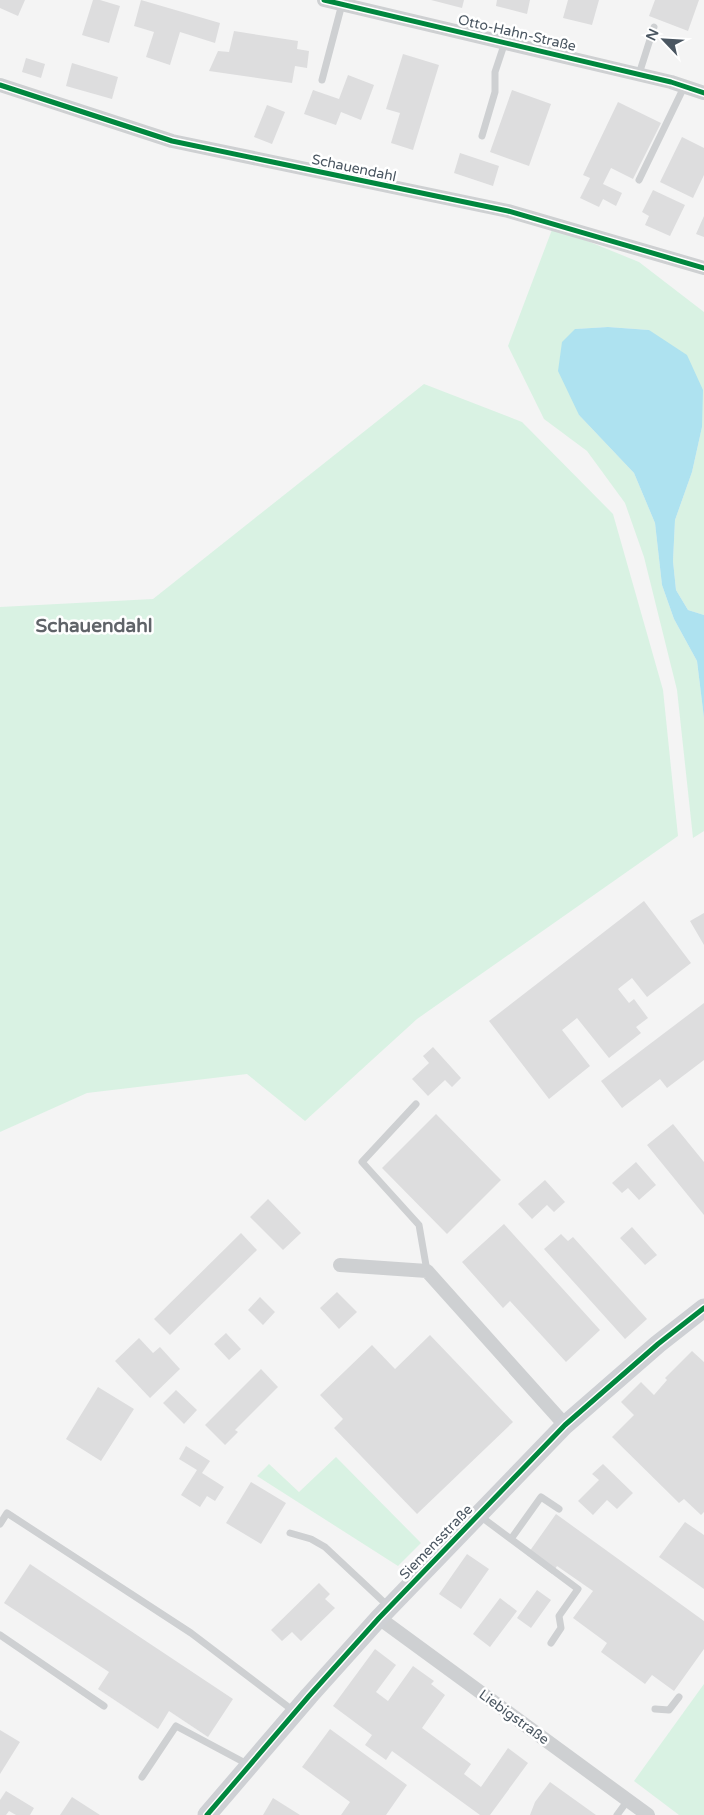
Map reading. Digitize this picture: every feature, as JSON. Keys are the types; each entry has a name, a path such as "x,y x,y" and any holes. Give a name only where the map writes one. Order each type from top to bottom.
{"street":[{"name":"Otto-Hahn-Straße","path":"324,0 342,4 380,6 505,42 639,74 704,93"},
{"name":"Schauendahl","path":"0,85 172,141 508,211 704,268"},
{"path":"340,1265 427,1271 565,1425"},
{"name":"Siemensstraße","path":"207,1815 295,1712 384,1613 565,1425 658,1344 704,1308"},
{"name":"Liebigstraße","path":"384,1613 648,1815"}],"lane":[{"path":"322,80 342,4"},
{"path":"639,74 654,27"},
{"path":"482,136 495,92 495,72 505,42"},
{"path":"640,180 684,86"},
{"path":"416,1104 362,1162 419,1225 427,1271"},
{"path":"511,1539 540,1497 559,1509"},
{"path":"0,1524 7,1513 191,1633 295,1712"},
{"path":"478,1515 578,1589 559,1616 561,1628 551,1643"},
{"path":"290,1533 311,1539 325,1548 384,1613"},
{"path":"0,1635 104,1706"},
{"path":"654,1709 669,1710 679,1697"},
{"path":"142,1777 176,1726 249,1765"},
{"path":"617,1815 628,1800"}],"green space":[{"path":"553,227 639,262 704,312 704,615 688,610 676,590 673,561 675,520 692,472 702,427 649,330 608,327 575,329 579,415 634,473 655,523 662,585 674,619 697,661 704,718 704,831 693,838 677,690 644,557 625,503 587,451 544,419 508,346"},
{"path":"424,384 522,422 613,514 663,690 678,836 417,1019 305,1121 247,1074 87,1093 0,1132 0,607 153,599"},
{"path":"336,1457 421,1543 398,1566 257,1476 269,1464 299,1492"},
{"path":"704,1684 704,1815 679,1815 634,1781"}],"water":[{"path":"608,327 649,330 687,355 703,390 702,427 692,472 675,520 673,561 676,590 688,610 704,615 704,718 697,661 674,619 662,585 655,523 634,473 579,415 558,371 562,342 575,329"}],"building":[{"path":"0,0 25,0 18,16 0,8"},
{"path":"93,0 100,0 120,6 109,43 82,35"},
{"path":"141,0 220,23 215,43 180,32 170,65 146,57 154,32 134,26"},
{"path":"431,0 464,0 462,8"},
{"path":"497,0 530,0 527,14 496,6"},
{"path":"568,0 599,0 592,25 563,18"},
{"path":"655,0 699,0 688,31 649,16"},
{"path":"234,31 298,41 297,49 309,51 307,68 295,66 292,83 209,71 218,51 229,52"},
{"path":"403,54 439,65 413,150 391,143 400,113 386,109"},
{"path":"26,58 45,64 41,78 22,72"},
{"path":"72,63 118,77 112,99 66,86"},
{"path":"348,75 374,85 361,120 341,112 336,125 304,114 313,90 339,99"},
{"path":"512,90 551,104 529,166 490,152"},
{"path":"618,102 661,123 633,179 611,168 603,184 622,193 616,206 603,199 599,207 580,198 590,178 583,175"},
{"path":"267,105 285,112 272,144 254,137"},
{"path":"682,137 704,148 704,175 693,198 660,182"},
{"path":"460,153 499,166 493,186 454,173"},
{"path":"653,190 685,205 670,236 645,225 649,216 642,212"},
{"path":"704,216 704,237 696,234"},
{"path":"644,901 691,963 647,997 632,978 618,989 629,1003 634,999 648,1018 636,1027 641,1033 609,1058 577,1018 562,1030 590,1066 549,1099 489,1021"},
{"path":"704,913 704,945 690,921"},
{"path":"704,1003 704,1060 667,1088 660,1079 622,1108 601,1081"},
{"path":"433,1047 461,1078 452,1087 445,1080 428,1096 412,1079 429,1063 423,1056"},
{"path":"436,1114 501,1180 447,1234 382,1168"},
{"path":"673,1124 704,1162 704,1215 647,1145"},
{"path":"636,1162 656,1185 639,1200 628,1188 622,1193 612,1183"},
{"path":"545,1180 565,1202 554,1212 547,1205 532,1219 518,1204"},
{"path":"268,1199 301,1233 283,1250 250,1217"},
{"path":"504,1224 600,1330 566,1362 510,1301 503,1308 462,1262"},
{"path":"632,1227 657,1255 645,1265 620,1238"},
{"path":"241,1233 257,1250 170,1335 154,1319"},
{"path":"561,1234 568,1241 573,1237 647,1319 625,1339 544,1249"},
{"path":"337,1292 357,1312 339,1329 320,1308"},
{"path":"260,1297 275,1312 263,1325 248,1310"},
{"path":"226,1333 241,1349 229,1360 214,1344"},
{"path":"430,1335 513,1422 417,1514 334,1428 343,1419 320,1395 372,1345 395,1369"},
{"path":"139,1338 153,1353 160,1347 180,1369 150,1398 115,1361"},
{"path":"692,1351 704,1362 704,1512 701,1515 684,1499 679,1503 612,1437 634,1415 621,1402 641,1382 654,1395 667,1380 665,1378"},
{"path":"261,1369 278,1387 235,1430 238,1432 225,1445 205,1425"},
{"path":"98,1387 134,1409 101,1461 66,1439"},
{"path":"176,1390 197,1410 184,1424 163,1403"},
{"path":"186,1446 210,1461 202,1473 224,1487 215,1501 207,1496 200,1507 181,1495 197,1470 179,1459"},
{"path":"603,1464 633,1493 617,1509 607,1500 593,1515 578,1501 599,1480 592,1474"},
{"path":"251,1482 286,1503 261,1544 226,1523"},
{"path":"556,1514 704,1621 704,1649 674,1691 652,1675 645,1684 601,1652 607,1643 573,1618 593,1591 557,1566 552,1574 527,1555"},
{"path":"685,1522 704,1535 704,1589 659,1557"},
{"path":"467,1554 489,1569 461,1609 439,1594"},
{"path":"30,1564 233,1699 208,1737 169,1711 158,1729 98,1689 109,1672 4,1603"},
{"path":"319,1583 330,1594 325,1599 335,1608 301,1641 292,1632 282,1641 271,1630"},
{"path":"537,1590 551,1600 531,1628 517,1618"},
{"path":"500,1598 517,1611 490,1647 473,1634"},
{"path":"375,1649 396,1665 376,1692 388,1701 413,1666 434,1681 431,1684 445,1695 422,1728 471,1764 464,1774 481,1787 508,1748 528,1763 490,1815 480,1815 392,1751 386,1760 365,1745 372,1735 333,1706"},
{"path":"330,1729 407,1785 386,1815 341,1815 350,1802 302,1767"},
{"path":"0,1730 20,1742 0,1774"},
{"path":"550,1782 596,1815 530,1815 535,1802"},
{"path":"6,1791 34,1808 30,1815 16,1815 9,1811 6,1815 0,1815 0,1800"},
{"path":"72,1797 100,1815 60,1815"},
{"path":"273,1798 300,1815 263,1815"}],"cycle path":[{"path":"324,0 671,82 704,93"},
{"path":"0,85 172,141 508,211 704,268"},
{"path":"207,1815 379,1618 565,1425 658,1344 704,1308"}],"district":[{"name":"Schauendahl","path":"94,626"}]}
